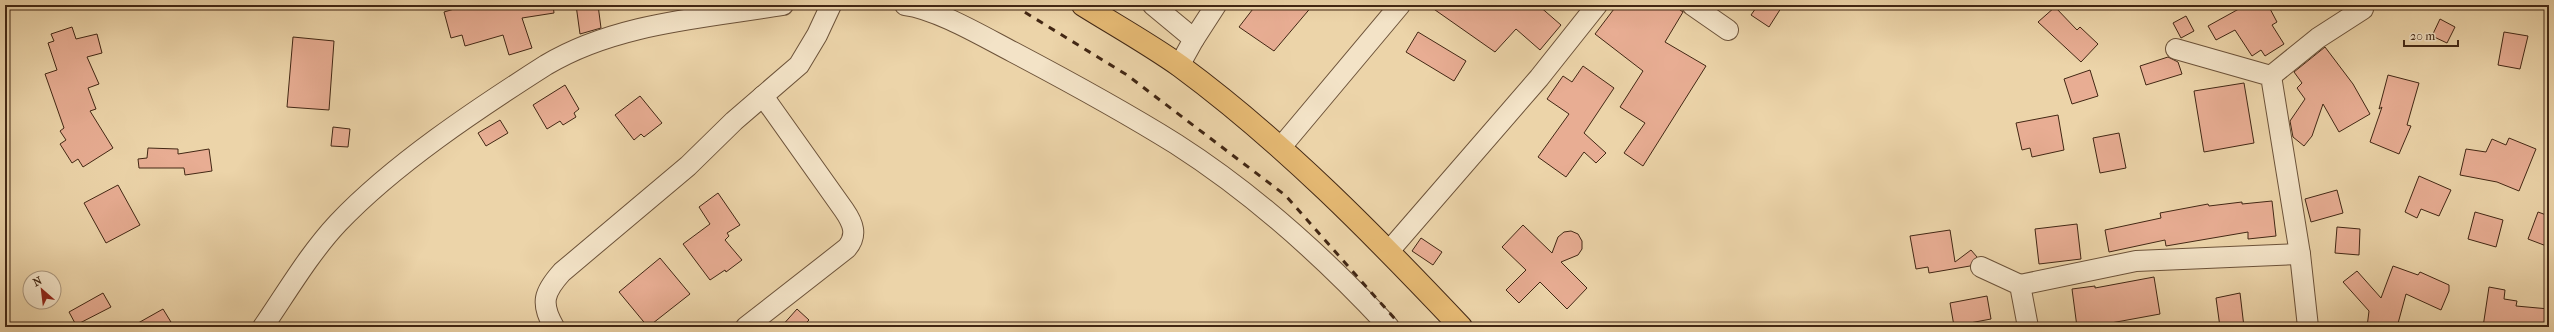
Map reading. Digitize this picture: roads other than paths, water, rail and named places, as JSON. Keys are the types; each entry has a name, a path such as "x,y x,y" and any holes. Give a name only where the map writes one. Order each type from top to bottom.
{"main road":[{"path":"1083,5 1179,66 1281,147 1389,251 1461,327"}],"street":[{"path":"263,327 300,272 337,224 422,151 565,53 631,30 783,5"},
{"path":"554,327 547,316 545,306 545,296 549,286 562,272 688,166 799,64 817,35 831,5"},
{"path":"905,5 939,16 998,44 1062,77 1177,145 1239,189 1299,239 1355,290 1389,327"},
{"path":"1153,5 1194,39"},
{"path":"1179,66 1216,5"},
{"path":"1281,147 1400,5"},
{"path":"1389,251 1539,78 1597,5"},
{"path":"1692,5 1728,30"},
{"path":"2271,76 2318,38 2363,9 2361,5"},
{"path":"2176,49 2271,76"},
{"path":"2271,76 2300,254 2308,327"},
{"path":"746,327 847,248 853,240 854,234 851,220 763,96"},
{"path":"1981,267 2020,285 2136,261 2300,254"},
{"path":"2020,285 2028,327"}],"railway":[{"path":"1013,5 1127,75 1285,195 1402,327"}]}
